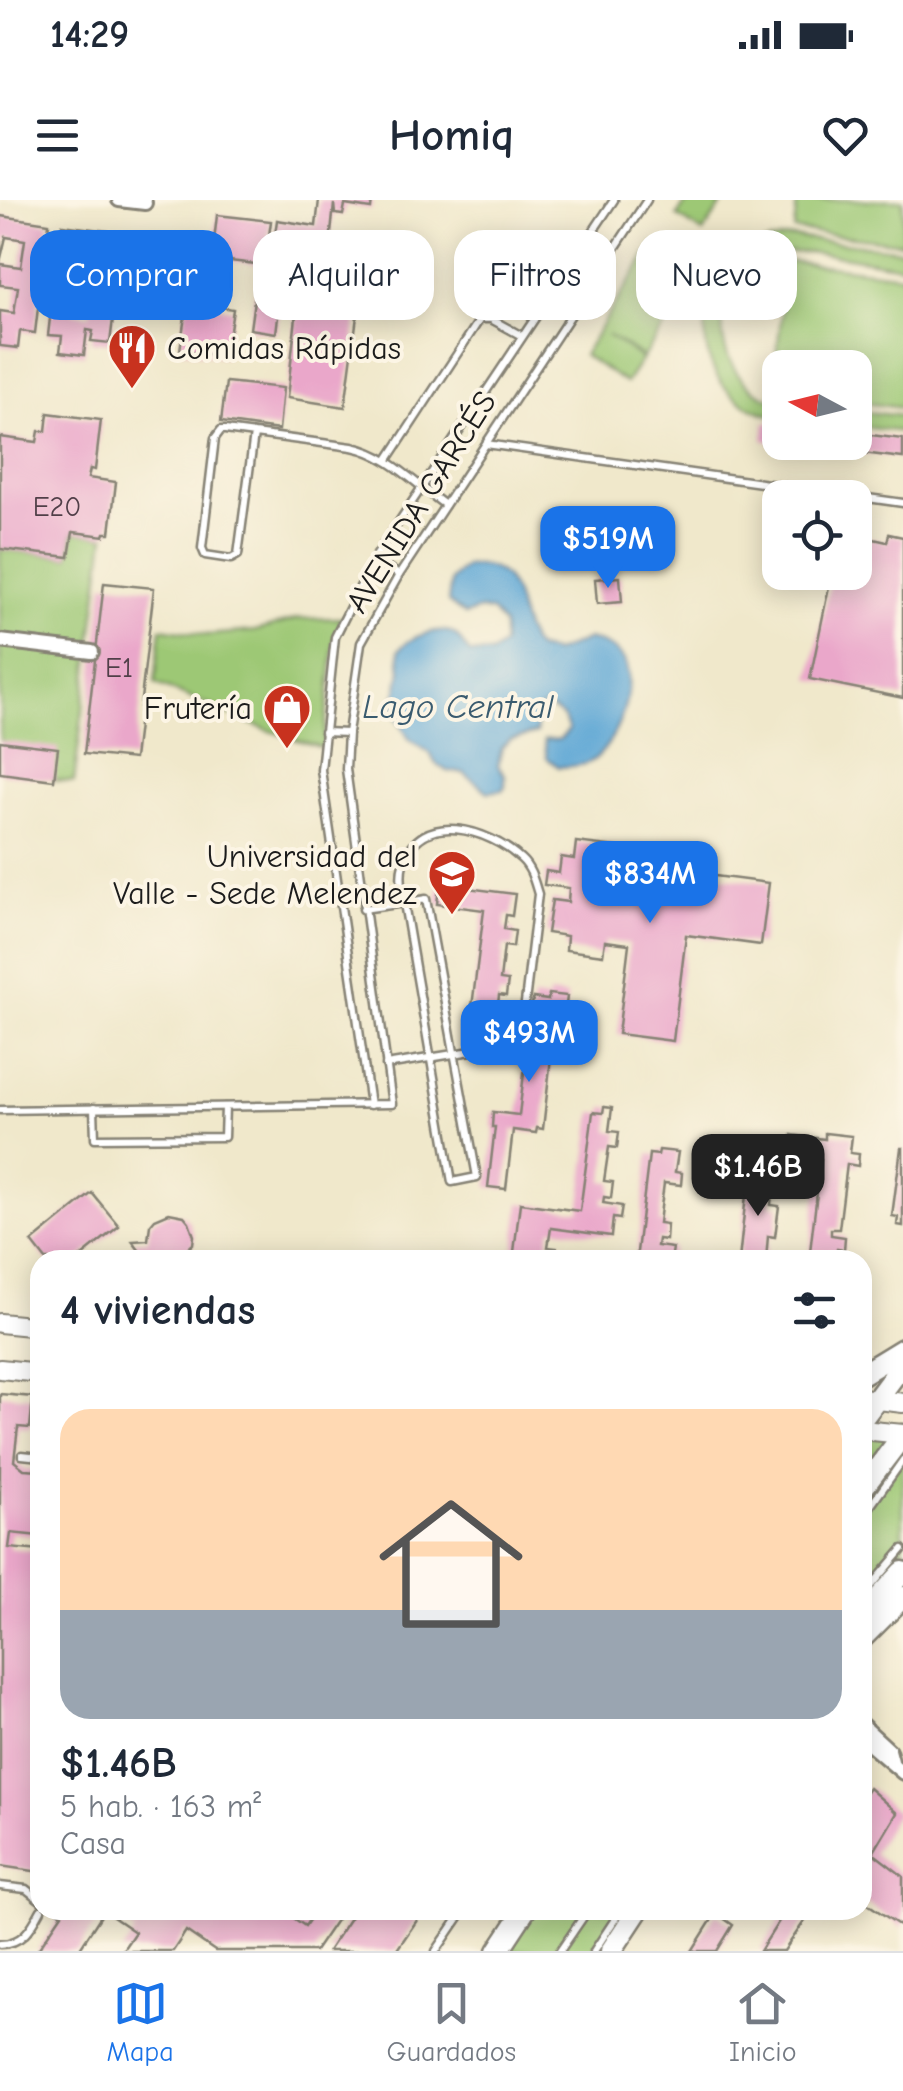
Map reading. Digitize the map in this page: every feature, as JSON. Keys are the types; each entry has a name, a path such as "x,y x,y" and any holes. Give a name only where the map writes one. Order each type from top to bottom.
{"main road":[{"path":"0,1323 30,1326"},
{"path":"872,1368 903,1349"},
{"path":"872,1397 903,1364"},
{"path":"0,1369 30,1372"},
{"path":"872,1399 903,1403"},
{"path":"872,1431 903,1434"},
{"path":"872,1476 903,1434"},
{"path":"872,1605 903,1572"},
{"path":"872,1628 903,1597"},
{"path":"498,1951 518,1920"},
{"path":"611,1951 631,1920"}],"street":[{"path":"119,200 145,203"},
{"path":"0,641 92,652"},
{"path":"872,1734 889,1750 892,1761"},
{"path":"872,1746 903,1773"}],"lane":[{"name":"AVENIDA GARCÉS","path":"614,200 420,488 374,560 334,636 321,770 370,1104 392,1104 346,770 361,643 399,576 648,200"},
{"path":"387,461 480,319 491,318 522,336"},
{"path":"254,434 238,555 231,559 206,555 202,548 216,435 225,430 254,434 364,450 387,461 445,505"},
{"path":"486,444 903,503"},
{"path":"374,560 399,576"},
{"path":"324,732 348,733"},
{"path":"363,909 404,903 426,899 455,1054 477,1178 452,1182 432,1059 404,903 403,862 418,840 434,830 454,828 486,836 522,860 534,877 538,904 524,1011 516,1027 499,1043 455,1054 432,1059 386,1065"},
{"path":"0,1110 370,1104"},
{"path":"94,1108 94,1138 132,1138 224,1137 225,1108"},
{"path":"22,1455 30,1455"},
{"path":"872,1504 903,1460"},
{"path":"872,1584 903,1548"},
{"path":"0,1886 30,1891"},
{"path":"0,1944 14,1944 34,1920"},
{"path":"436,1951 457,1920"},
{"path":"560,1951 581,1920"},
{"path":"594,1951 614,1920"}],"green space":[{"path":"688,200 725,200 705,230 677,216"},
{"path":"797,200 903,200 903,243 794,230"},
{"path":"797,237 903,250 903,266 797,252"},
{"path":"797,262 903,275 903,408 872,404 872,350 777,350 781,320 797,320"},
{"path":"636,271 636,320 669,320 643,357 607,335 642,359 626,383 583,355 605,320 616,320 616,303"},
{"path":"707,320 723,320 727,352 738,374 762,394 762,410 745,404 721,383 708,355"},
{"path":"872,413 903,416 903,432 872,428"},
{"path":"73,532 105,536 74,782 54,780 0,741 0,549 69,557"},
{"path":"343,618 335,637 323,748 267,730 155,683 161,628 207,635 255,631 297,619"},
{"path":"872,1431 903,1434 903,1549 872,1585"},
{"path":"518,1920 614,1920 594,1951 498,1951"}],"water":[{"name":"Lago Central","path":"465,566 499,572 509,582 528,637 537,649 555,653 588,639 602,643 622,657 629,682 622,714 608,743 590,762 559,767 547,758 544,740 560,739 569,730 563,717 546,705 535,713 537,733 510,740 502,747 498,766 505,775 502,790 488,792 464,773 447,771 409,739 395,714 394,704 401,672 399,650 403,645 440,631 456,636 470,653 491,654 503,645 503,625 491,611 465,615 448,602 451,580"}],"building":[{"path":"319,200 372,200 371,209 345,205 343,215 335,214 334,204 331,230 276,230 277,220 316,226"},
{"path":"217,215 271,221 270,230 253,230 253,264 233,261 233,230 215,230"},
{"path":"1,216 49,223 48,230 30,230 30,320 37,320 35,333 20,331 18,348 0,346 0,311 14,313 18,287 0,285 0,264 21,267 25,240 6,237 0,262"},
{"path":"62,225 101,230 61,230"},
{"path":"253,307 253,320 278,320 276,333 250,329"},
{"path":"50,320 113,320 110,343 91,341 93,331 87,330 84,355 60,352 62,336 48,335"},
{"path":"184,320 231,320 226,357 180,350"},
{"path":"296,320 356,320 345,407 287,398"},
{"path":"226,382 283,388 279,430 221,422"},
{"path":"48,413 101,420 95,470 90,469 88,478 116,482 110,533 104,536 73,532 69,557 0,549 0,437 37,442 39,431 46,431"},
{"path":"872,435 903,439 903,458 872,454"},
{"path":"889,534 903,537 903,698 810,679 828,590 872,590 872,539 887,542"},
{"path":"620,577 622,602 597,604 595,579"},
{"path":"104,583 154,588 134,759 84,754"},
{"path":"0,741 58,748 54,780 0,773"},
{"path":"576,842 617,847 613,876 659,882 661,869 769,883 761,945 686,935 673,1041 618,1034 629,944 605,941 603,955 566,950 567,936 547,933 552,900 568,902 569,888 544,885 546,871 559,873 561,857 574,859"},
{"path":"443,854 463,857 459,887 515,894 512,916 506,915 504,929 515,931 513,947 504,946 500,980 508,981 506,996 499,995 496,1025 468,1019 484,910 437,904"},
{"path":"549,994 567,996 563,1032 554,1031 543,1129 537,1128 536,1133 513,1130 506,1189 488,1187 493,1112 519,1115 533,998 548,1000"},
{"path":"604,1107 612,1108 609,1131 619,1132 617,1148 609,1147 604,1181 613,1182 611,1198 604,1197 603,1203 622,1206 620,1219 613,1218 611,1236 551,1228 548,1247 557,1250 514,1250 520,1203 580,1211 593,1112 603,1113"},
{"path":"825,1133 852,1136 850,1153 859,1154 858,1166 847,1164 839,1229 831,1229 831,1235 845,1237 844,1250 810,1250 821,1159 802,1156 801,1162 791,1161 792,1135 825,1139"},
{"path":"901,1148 903,1226 897,1225 898,1217 892,1216"},
{"path":"659,1150 678,1152 675,1172 682,1173 681,1185 664,1183 659,1223 667,1224 666,1240 658,1239 657,1246 673,1250 637,1250 649,1154 658,1155"},
{"path":"748,1176 773,1179 771,1205 779,1206 775,1237 768,1236 767,1250 740,1250"},
{"path":"92,1193 119,1226 89,1250 38,1250 32,1242"},
{"path":"169,1213 184,1216 194,1236 193,1244 186,1250 139,1250 132,1241 148,1240 155,1219"},
{"path":"0,1394 30,1397 30,1428 18,1427 14,1461 30,1469 30,1535 11,1533 9,1548 30,1550 30,1870 0,1866"},
{"path":"872,1791 897,1813 873,1853 903,1876 903,1928 872,1907"},
{"path":"58,1920 98,1920 78,1951 37,1951"},
{"path":"117,1920 296,1920 305,1926 309,1920 336,1920 315,1951 215,1951 186,1931 173,1951 122,1951 135,1932"},
{"path":"349,1920 417,1920 396,1951 328,1951"},
{"path":"712,1920 726,1920 733,1925 717,1951 692,1951"},
{"path":"780,1920 805,1920 784,1951 760,1951"}],"place":[{"name":"Comidas Rápidas","path":"132,390"},
{"name":"Frutería","path":"287,750"},
{"name":"Universidad del Valle - Sede Melendez","path":"452,916"}]}
